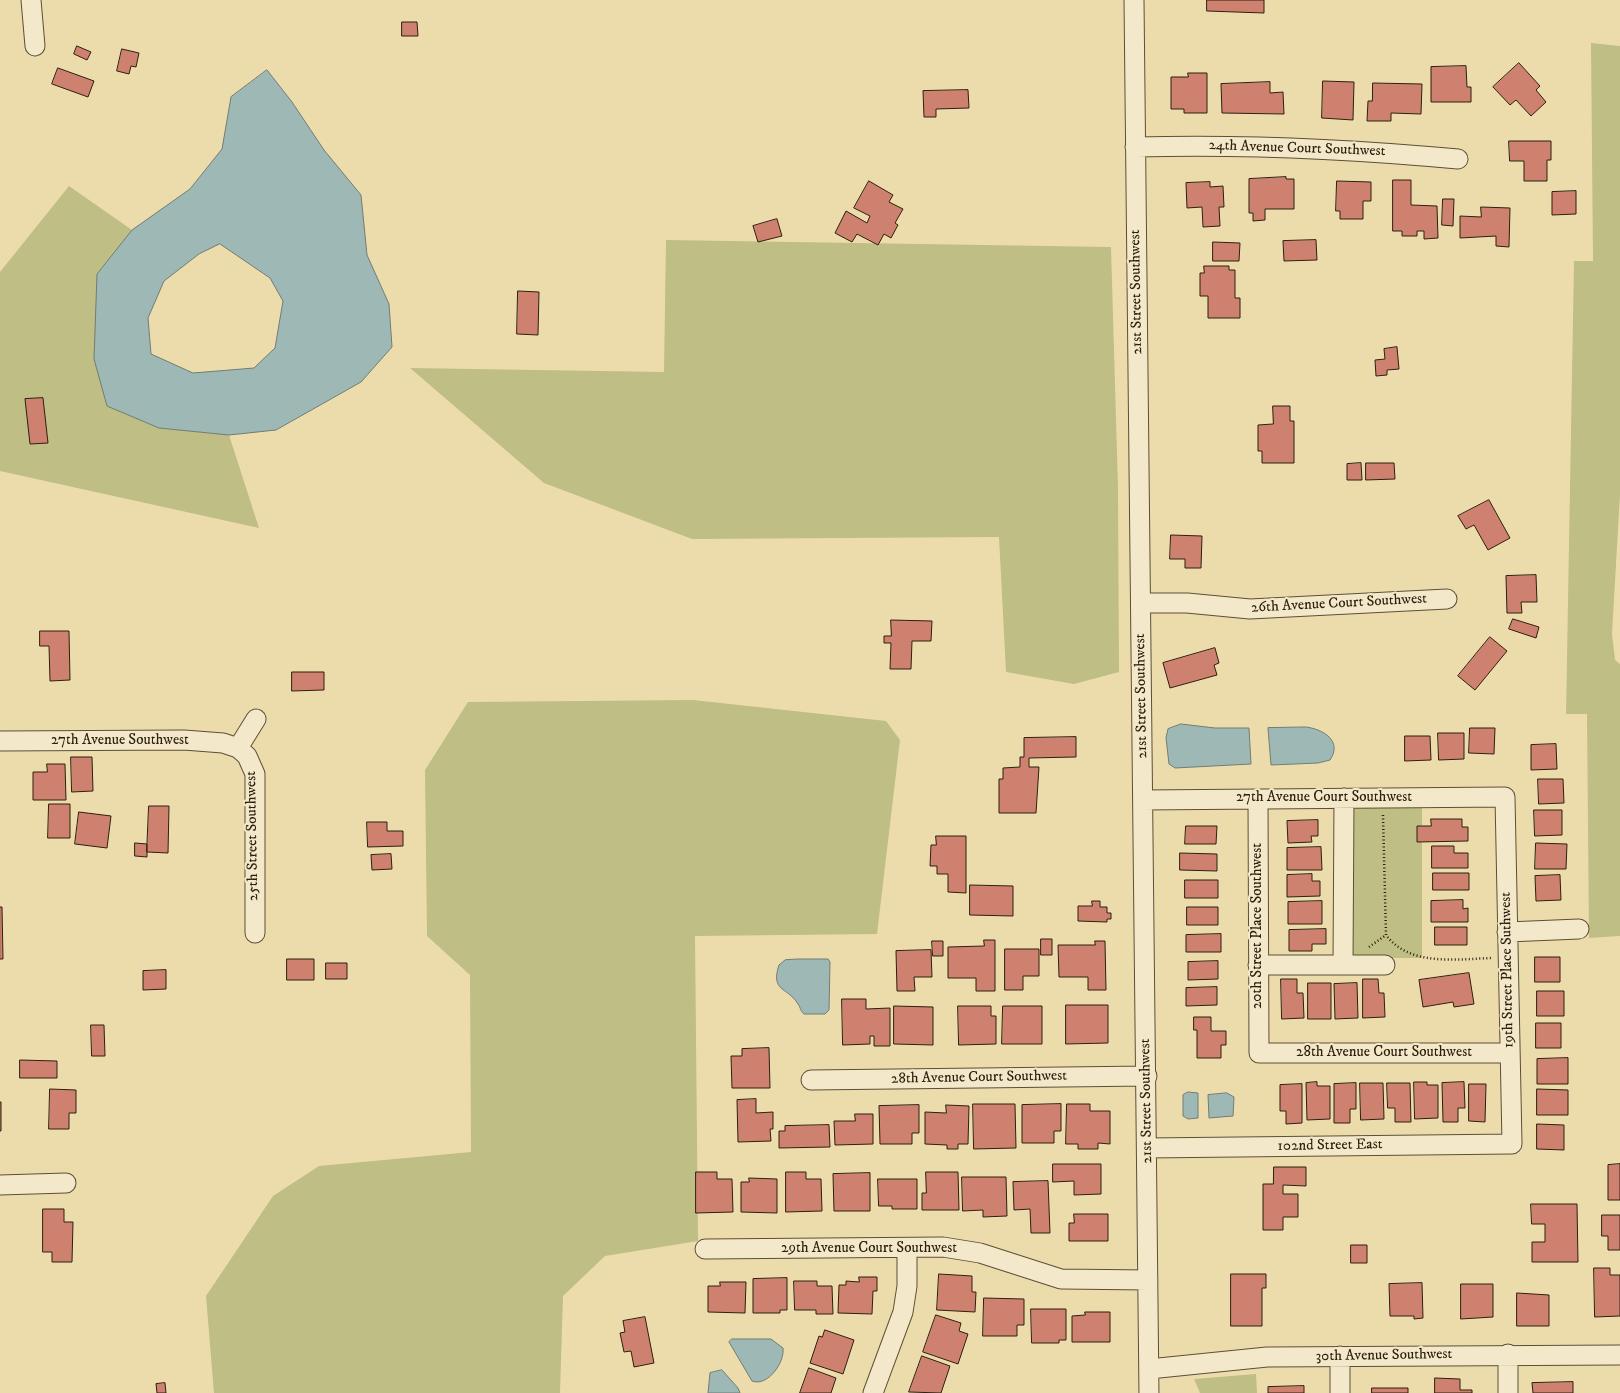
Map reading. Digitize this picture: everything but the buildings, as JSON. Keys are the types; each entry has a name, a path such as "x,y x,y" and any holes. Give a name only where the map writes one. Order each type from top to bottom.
{"street":[{"path":"31,0 35,46"},
{"name":"21st Street Southwest","path":"1134,0 1149,1393"},
{"name":"24th Avenue Court Southwest","path":"1135,147 1206,145 1319,149 1458,159"},
{"name":"26th Avenue Court Southwest","path":"1141,602 1187,603 1250,609 1447,599"},
{"path":"238,748 256,718"},
{"name":"27th Avenue Southwest","path":"0,741 184,740 223,743 238,748"},
{"name":"25th Street Southwest","path":"238,748 247,756 255,774 255,932"},
{"name":"27th Avenue Court Southwest","path":"1143,800 1505,797"},
{"name":"19th Street Place Suthwest","path":"1505,797 1512,1144"},
{"path":"1343,965 1344,798"},
{"name":"20th Street Place Southwest","path":"1258,799 1258,1054"},
{"path":"1507,932 1579,929"},
{"path":"1258,965 1385,965"},
{"name":"28th Avenue Court Southwest","path":"1258,1054 1510,1053"},
{"name":"28th Avenue Court Southwest","path":"811,1080 1147,1076"},
{"name":"102nd Street East","path":"1147,1148 1512,1144"},
{"path":"0,1185 66,1183"},
{"path":"873,1393 903,1312 907,1286 907,1248"},
{"name":"29th Avenue Court Southwest","path":"705,1249 943,1248 980,1253 1061,1278 1148,1280"},
{"path":"1508,1354 1508,1393"},
{"name":"30th Avenue Southwest","path":"1149,1369 1267,1357 1508,1354 1620,1355"},
{"path":"1340,1356 1340,1393"}],"path":[{"path":"1383,806 1386,936 1393,945 1418,956 1432,959 1494,958"}],"shaded area":[{"path":"1591,43 1620,46 1620,494 1612,634 1615,660 1620,664 1620,936 1589,938 1587,714 1566,714 1574,261 1593,261"},
{"path":"69,186 132,230 97,274 159,428 229,435 259,528 0,471 0,272"},
{"path":"666,240 1111,247 1118,488 1119,672 1074,684 1006,672 999,537 692,539 544,483 410,368 664,372"},
{"path":"693,700 886,721 900,740 877,934 695,936 698,1241 605,1256 563,1296 560,1393 214,1393 206,1296 273,1196 319,1166 471,1152 470,975 427,936 425,770 468,702"},
{"path":"1349,808 1422,808 1422,958 1357,958 1352,954 1349,945"},
{"path":"1256,1374 1257,1393 1200,1393 1194,1379"}],"water":[{"path":"267,70 292,102 324,150 361,195 367,255 389,304 392,347 361,382 276,430 229,435 159,428 107,406 94,359 97,274 132,230 190,189 222,149 231,97","holes":["220,244 270,278 283,301 275,348 254,368 193,373 151,354 148,318 164,281 199,254"]},
{"path":"1181,724 1215,728 1249,728 1251,764 1175,768 1169,764 1166,738 1168,729"},
{"path":"1306,727 1319,730 1333,742 1333,753 1330,760 1318,763 1271,765 1268,728"},
{"path":"828,959 830,962 829,1010 825,1014 804,1014 794,999 778,985 777,974 779,965 785,960"},
{"path":"1188,1092 1198,1093 1198,1118 1188,1119 1183,1116 1183,1095"},
{"path":"1227,1093 1234,1097 1233,1116 1209,1118 1208,1095"},
{"path":"732,1339 771,1339 783,1348 781,1360 774,1372 764,1380 752,1381 729,1342"},
{"path":"722,1370 738,1388 740,1393 708,1393 710,1373"}]}
